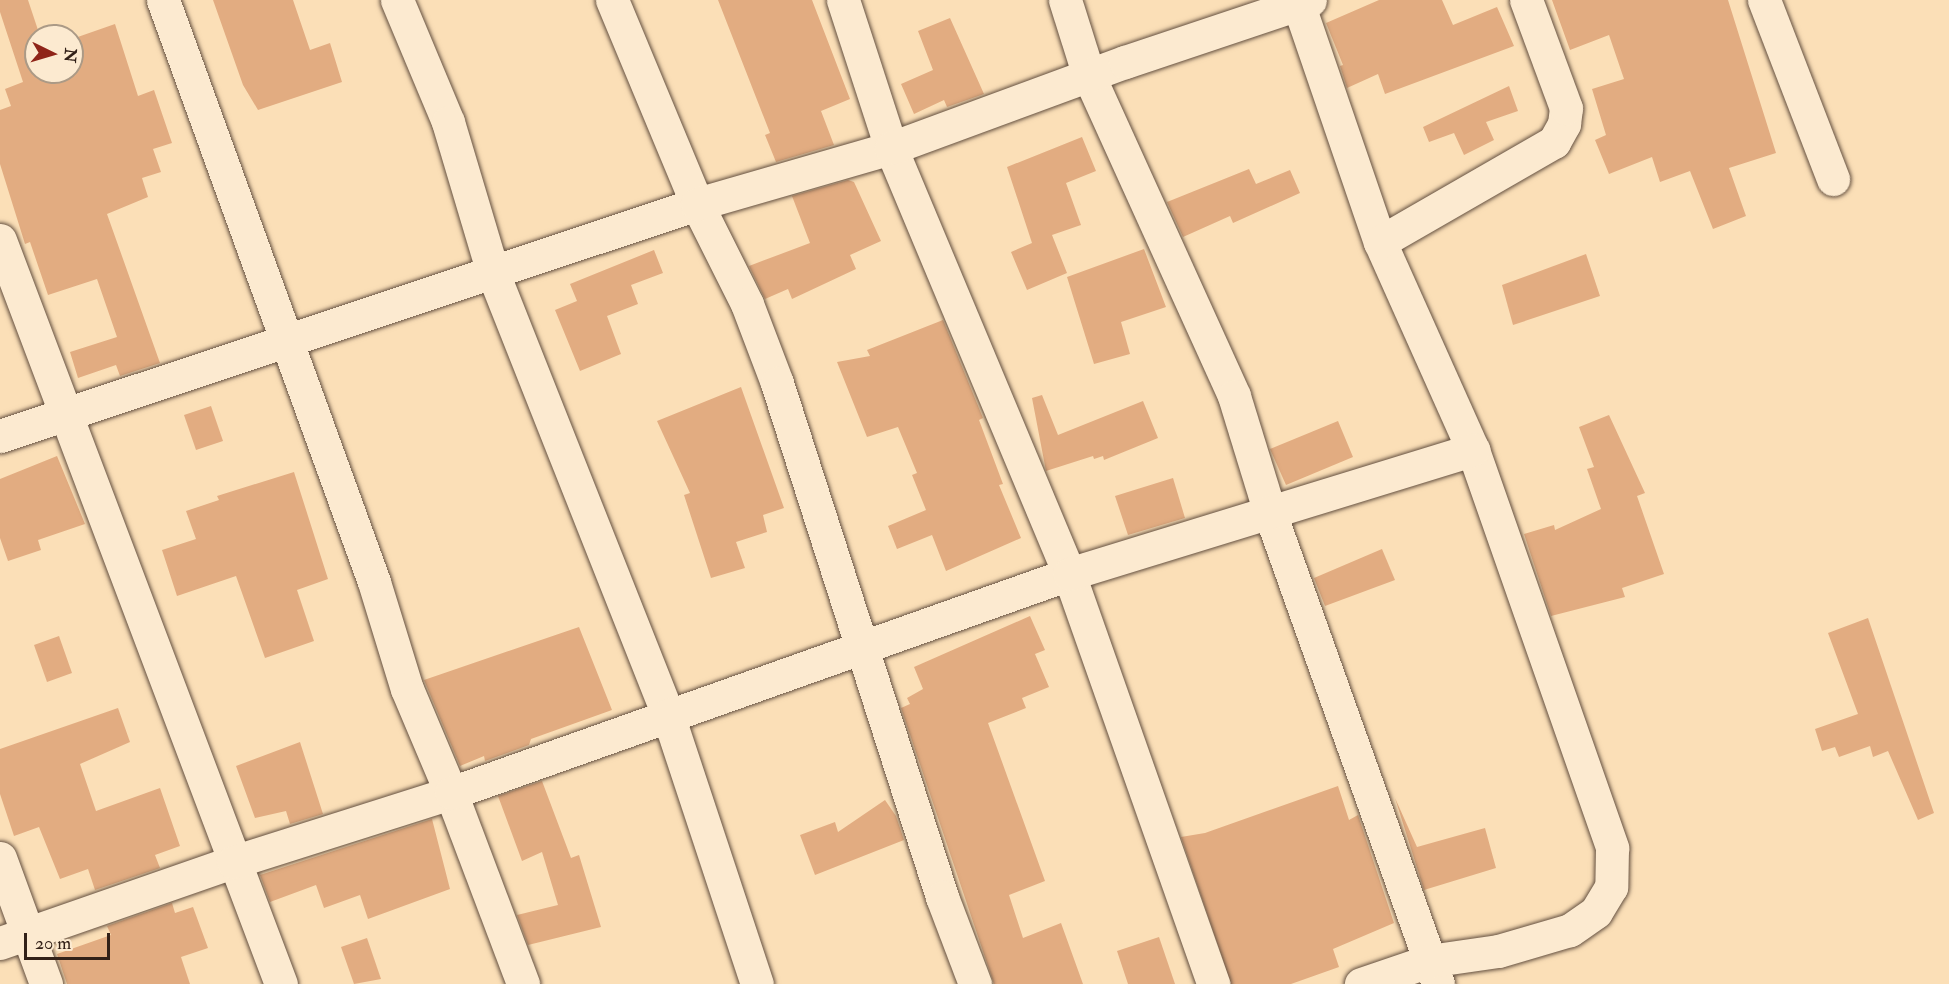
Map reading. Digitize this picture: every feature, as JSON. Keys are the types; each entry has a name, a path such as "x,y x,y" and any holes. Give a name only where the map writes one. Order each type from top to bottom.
{"street":[{"path":"164,0 374,582 407,689 451,793 523,984"},
{"path":"397,0 448,122 492,273 668,715 757,984"},
{"path":"612,0 697,204 747,304 777,383 942,897 975,984"},
{"path":"843,0 891,148 1069,574 1213,984"},
{"path":"1065,0 1089,76 1234,396 1270,513 1433,973"},
{"path":"1380,242 1554,142 1564,124 1566,108 1526,0"},
{"path":"1764,0 1833,179"},
{"path":"0,436 697,204 891,148 1302,1 1380,242 1473,450 1612,848 1611,887 1596,912 1570,930 1433,973 1361,984"},
{"path":"0,240 20,300 67,414 233,862 281,984"},
{"path":"13,938 233,862 451,793 1069,574 1473,450"},
{"path":"0,858 13,938 46,984"}],"building":[{"path":"0,0 28,0 36,24 24,24 24,84 84,84 84,35 115,24 138,96 154,90 172,143 153,149 161,172 142,178 148,197 107,214 160,363 120,376 116,365 78,378 70,352 117,337 97,279 48,295 30,242 25,244 0,164 0,110 11,106 5,89 23,82 0,12"},
{"path":"213,0 293,0 310,50 330,43 342,82 258,110 243,85"},
{"path":"718,0 812,0 850,99 821,111 834,145 776,162 765,135 770,133"},
{"path":"1379,0 1442,0 1453,25 1497,7 1514,46 1385,94 1378,74 1347,88 1340,66 1343,65 1326,23"},
{"path":"1552,0 1728,0 1776,153 1729,168 1746,216 1713,229 1690,171 1660,182 1652,157 1609,174 1595,140 1606,135 1592,89 1624,79 1609,35 1570,50"},
{"path":"950,18 984,94 947,107 944,100 914,114 901,84 933,70 918,31"},
{"path":"1509,86 1518,111 1486,122 1494,140 1464,155 1454,133 1429,142 1423,127"},
{"path":"1082,137 1096,171 1066,183 1081,225 1052,235 1067,273 1027,290 1011,252 1032,243 1007,167"},
{"path":"1249,169 1256,184 1290,170 1300,193 1233,223 1230,216 1183,237 1167,202"},
{"path":"848,180 854,182 881,241 850,255 856,269 792,299 788,289 765,299 749,266 810,243 792,196"},
{"path":"1144,249 1166,307 1121,322 1130,354 1094,364 1067,277"},
{"path":"654,250 663,273 631,285 638,304 607,316 621,354 580,371 555,310 577,301 570,284"},
{"path":"1586,254 1600,296 1513,325 1502,285"},
{"path":"943,320 983,418 979,420 1003,484 999,485 1021,538 946,571 932,535 897,549 888,526 926,510 912,475 917,473 898,427 867,437 837,362 870,356 867,350"},
{"path":"741,387 784,508 763,515 767,532 736,542 745,568 711,578 684,495 690,493 657,421"},
{"path":"1042,395 1058,435 1143,401 1158,438 1104,460 1103,456 1094,459 1093,456 1046,471 1032,398"},
{"path":"211,406 223,441 196,450 184,415"},
{"path":"1609,415 1645,493 1637,496 1664,574 1622,588 1625,597 1551,616 1524,534 1554,525 1555,530 1601,509 1587,469 1594,467 1579,427"},
{"path":"1338,421 1353,457 1286,485 1270,449"},
{"path":"57,456 85,524 38,540 41,550 8,561 0,538 0,479"},
{"path":"294,472 328,579 297,590 314,641 265,658 236,576 177,596 162,550 196,539 186,511 219,500 217,496"},
{"path":"1173,478 1185,518 1128,535 1115,496"},
{"path":"1382,549 1395,580 1325,606 1314,578"},
{"path":"1030,616 1045,650 1035,654 1049,687 1022,698 1026,708 988,723 1045,881 1009,895 1023,938 1061,923 1083,984 994,984 901,708 910,704 907,698 923,689 914,667"},
{"path":"1868,618 1934,813 1918,820 1888,751 1873,757 1870,746 1839,757 1835,747 1822,751 1815,729 1858,714 1828,633"},
{"path":"579,627 612,710 531,739 529,745 485,761 484,756 460,766 424,680"},
{"path":"59,636 72,673 47,682 34,645"},
{"path":"118,708 130,742 80,764 96,811 160,788 180,846 155,855 160,868 95,890 88,869 60,879 39,827 14,836 0,794 0,749"},
{"path":"300,742 323,814 290,824 286,811 255,818 236,766"},
{"path":"542,781 571,858 579,855 601,927 528,945 517,915 558,905 542,852 522,861 498,796"},
{"path":"1338,786 1349,820 1358,815 1394,923 1333,949 1339,967 1291,984 1231,984 1181,837 1205,833"},
{"path":"1395,798 1417,847 1485,828 1496,868 1424,890"},
{"path":"885,800 896,816 904,840 815,875 800,835 835,822 838,832"},
{"path":"432,819 450,889 368,919 360,895 324,908 316,885 270,902 260,875"},
{"path":"172,903 175,913 193,907 208,948 181,957 190,984 67,984 57,954 111,935 107,926"},
{"path":"1159,937 1175,984 1128,984 1117,951"},
{"path":"367,938 381,979 354,984 341,947"}]}
